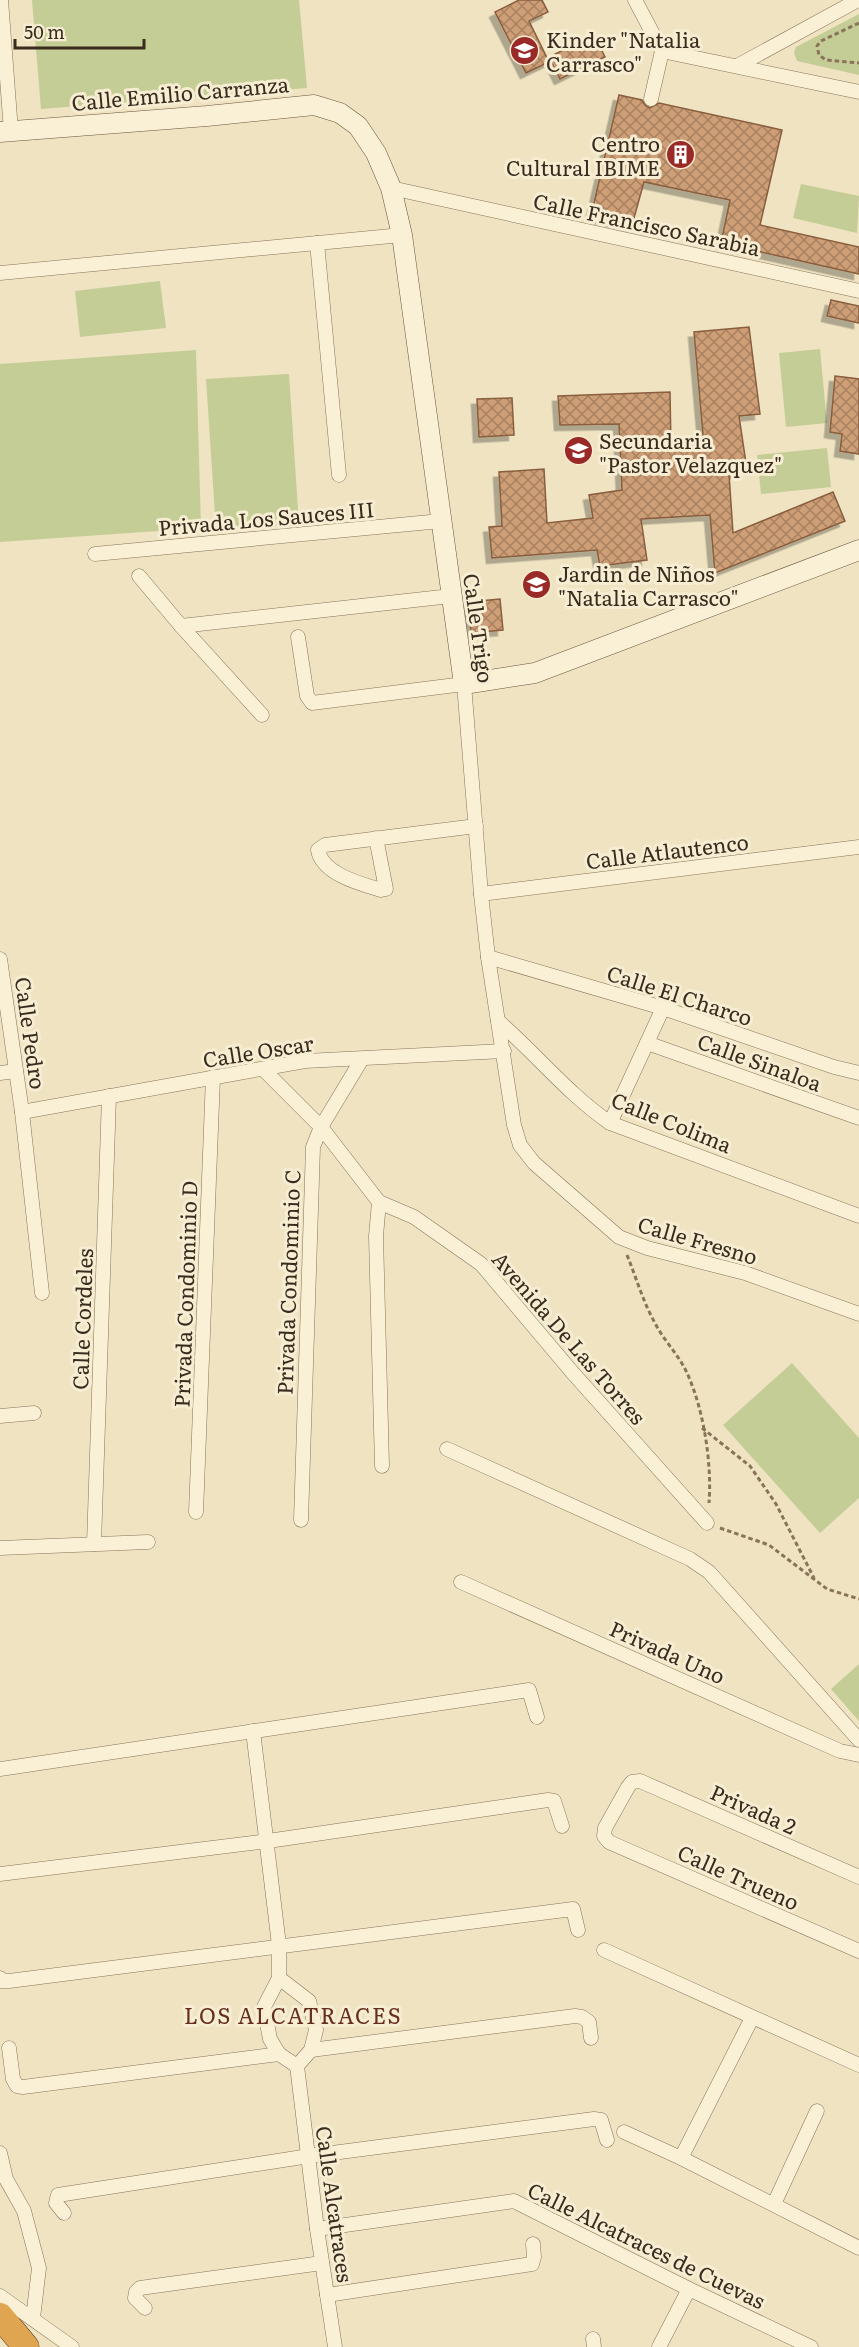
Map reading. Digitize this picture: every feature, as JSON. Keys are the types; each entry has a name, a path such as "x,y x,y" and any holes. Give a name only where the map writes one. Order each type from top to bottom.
{"highway":[{"path":"0,2316 26,2347"}],"street":[{"path":"2,0 5,131"},
{"path":"635,0 662,51 651,99"},
{"path":"737,66 858,0"},
{"path":"662,51 859,92"},
{"name":"Calle Emilio Carranza","path":"5,131 207,116 314,105 340,113 358,126"},
{"name":"Calle Trigo","path":"358,126 376,153 391,188 402,235 464,684 488,957 514,1125 520,1145"},
{"name":"Calle Francisco Sarabia","path":"391,188 859,291"},
{"path":"0,273 402,235"},
{"path":"317,243 339,475"},
{"name":"Privada Los Sauces III","path":"95,554 441,521"},
{"path":"298,637 307,696 312,703 535,673 859,550"},
{"path":"140,576 181,626 262,715"},
{"path":"181,626 451,596"},
{"path":"376,838 386,889 381,890 344,879 319,857 318,850 325,845 376,838 476,826"},
{"name":"Calle Atlautenco","path":"481,894 859,847"},
{"name":"Calle El Charco","path":"488,957 663,1008 834,1067 859,1073"},
{"name":"Calle Pedro","path":"0,959 22,1112 42,1293"},
{"path":"610,1123 663,1008"},
{"name":"Calle Colima","path":"498,1021 524,1043 587,1107 610,1123 859,1216"},
{"name":"Calle Sinaloa","path":"647,1043 859,1119"},
{"name":"Calle Oscar","path":"22,1112 305,1061 504,1051"},
{"name":"Privada Condominio C","path":"301,1520 313,1147 321,1126 362,1059"},
{"name":"Avenida De Las Torres","path":"263,1069 321,1126 379,1202 414,1217 481,1264 572,1372 707,1523"},
{"path":"0,1073 16,1071"},
{"name":"Privada Condominio D","path":"196,1512 213,1077"},
{"name":"Calle Cordeles","path":"94,1544 109,1096"},
{"name":"Calle Fresno","path":"520,1145 534,1163 619,1237 646,1248 745,1273 859,1314"},
{"path":"379,1202 376,1236 382,1466"},
{"path":"0,1416 34,1413"},
{"path":"447,1449 690,1559 709,1572 859,1740"},
{"path":"0,1548 147,1542"},
{"name":"Privada Uno","path":"462,1582 840,1751 859,1755"},
{"path":"0,1769 529,1690 533,1697 537,1717"},
{"path":"253,1731 279,1945 279,1978 264,2007 270,2039 279,2054 297,2066 311,2050 316,2030 309,2001 279,1978"},
{"name":"Privada 2","path":"604,1836 605,1828 632,1782 640,1781 859,1877"},
{"path":"0,1874 268,1841 548,1800 554,1801 557,1805 562,1826"},
{"name":"Calle Trueno","path":"604,1836 609,1842 859,1952"},
{"path":"0,1977 2,1981 9,1981 573,1909 578,1930"},
{"path":"604,1950 859,2065"},
{"path":"311,2050 575,2016 582,2017 589,2022 591,2038"},
{"path":"681,2158 752,2018"},
{"path":"9,2048 17,2086 279,2054"},
{"name":"Calle Alcatraces","path":"297,2066 334,2347"},
{"path":"774,2204 817,2111"},
{"path":"64,2213 56,2203 58,2195 309,2156 594,2119 601,2120 607,2140"},
{"path":"624,2132 681,2158 859,2248"},
{"path":"0,2153 6,2179 24,2211 39,2268 33,2318"},
{"name":"Calle Alcatraces de Cuevas","path":"317,2229 514,2201 688,2289 811,2347"},
{"path":"327,2295 532,2264 533,2244"},
{"path":"145,2308 135,2298 140,2288 322,2263"},
{"path":"659,2347 688,2289"},
{"path":"0,2296 72,2347"}],"path":[{"path":"859,23 821,40 818,46 819,55 826,60 859,63"},
{"path":"619,1237 655,1323 687,1373 699,1406 711,1478 707,1523 769,1545 827,1589 859,1599"},
{"path":"702,1428 750,1466 776,1504 815,1580"}],"green space":[{"path":"32,0 299,0 307,88 41,109"},
{"path":"859,14 859,75 797,61 794,53 796,47"},
{"path":"801,184 859,196 857,233 793,218"},
{"path":"160,281 166,328 80,337 75,291"},
{"path":"820,349 827,423 786,427 779,353"},
{"path":"196,350 201,528 0,542 0,364"},
{"path":"289,374 299,524 216,530 206,379"},
{"path":"827,448 831,487 761,494 757,455"},
{"path":"792,1363 859,1438 859,1498 820,1533 723,1425"},
{"path":"859,1664 859,1721 831,1689"}],"building":[{"path":"519,0 542,0 548,12 529,21 549,62 526,73 495,12"},
{"path":"594,35 605,57 560,79 549,57"},
{"name":"Centro Cultural IBIME","path":"619,95 642,100 650,108 659,103 782,130 760,225 859,247 859,274 721,243 730,200 644,182 632,225 591,216"},
{"path":"831,300 859,306 859,323 827,316"},
{"path":"749,327 760,414 739,416 746,463 739,473 729,474 733,533 833,492 845,521 715,573 710,515 641,519 647,560 600,566 597,550 492,558 489,527 502,526 499,472 544,469 547,523 593,518 589,495 622,490 619,424 560,425 558,396 670,392 671,447 704,446 694,332"},
{"path":"835,376 859,379 859,454 840,451 842,434 830,432"},
{"path":"512,398 514,435 479,437 477,399"},
{"path":"500,599 503,630 471,633 468,602"}],"place":[{"name":"Kinder \"Natalia Carrasco\"","path":"525,50"},
{"name":"Centro Cultural IBIME","path":"681,154"},
{"name":"Secundaria \"Pastor Velazquez\"","path":"578,451"},
{"name":"Jardin de Niños \"Natalia Carrasco\"","path":"537,584"}],"district":[{"name":"LOS ALCATRACES","path":"293,2014"}]}
